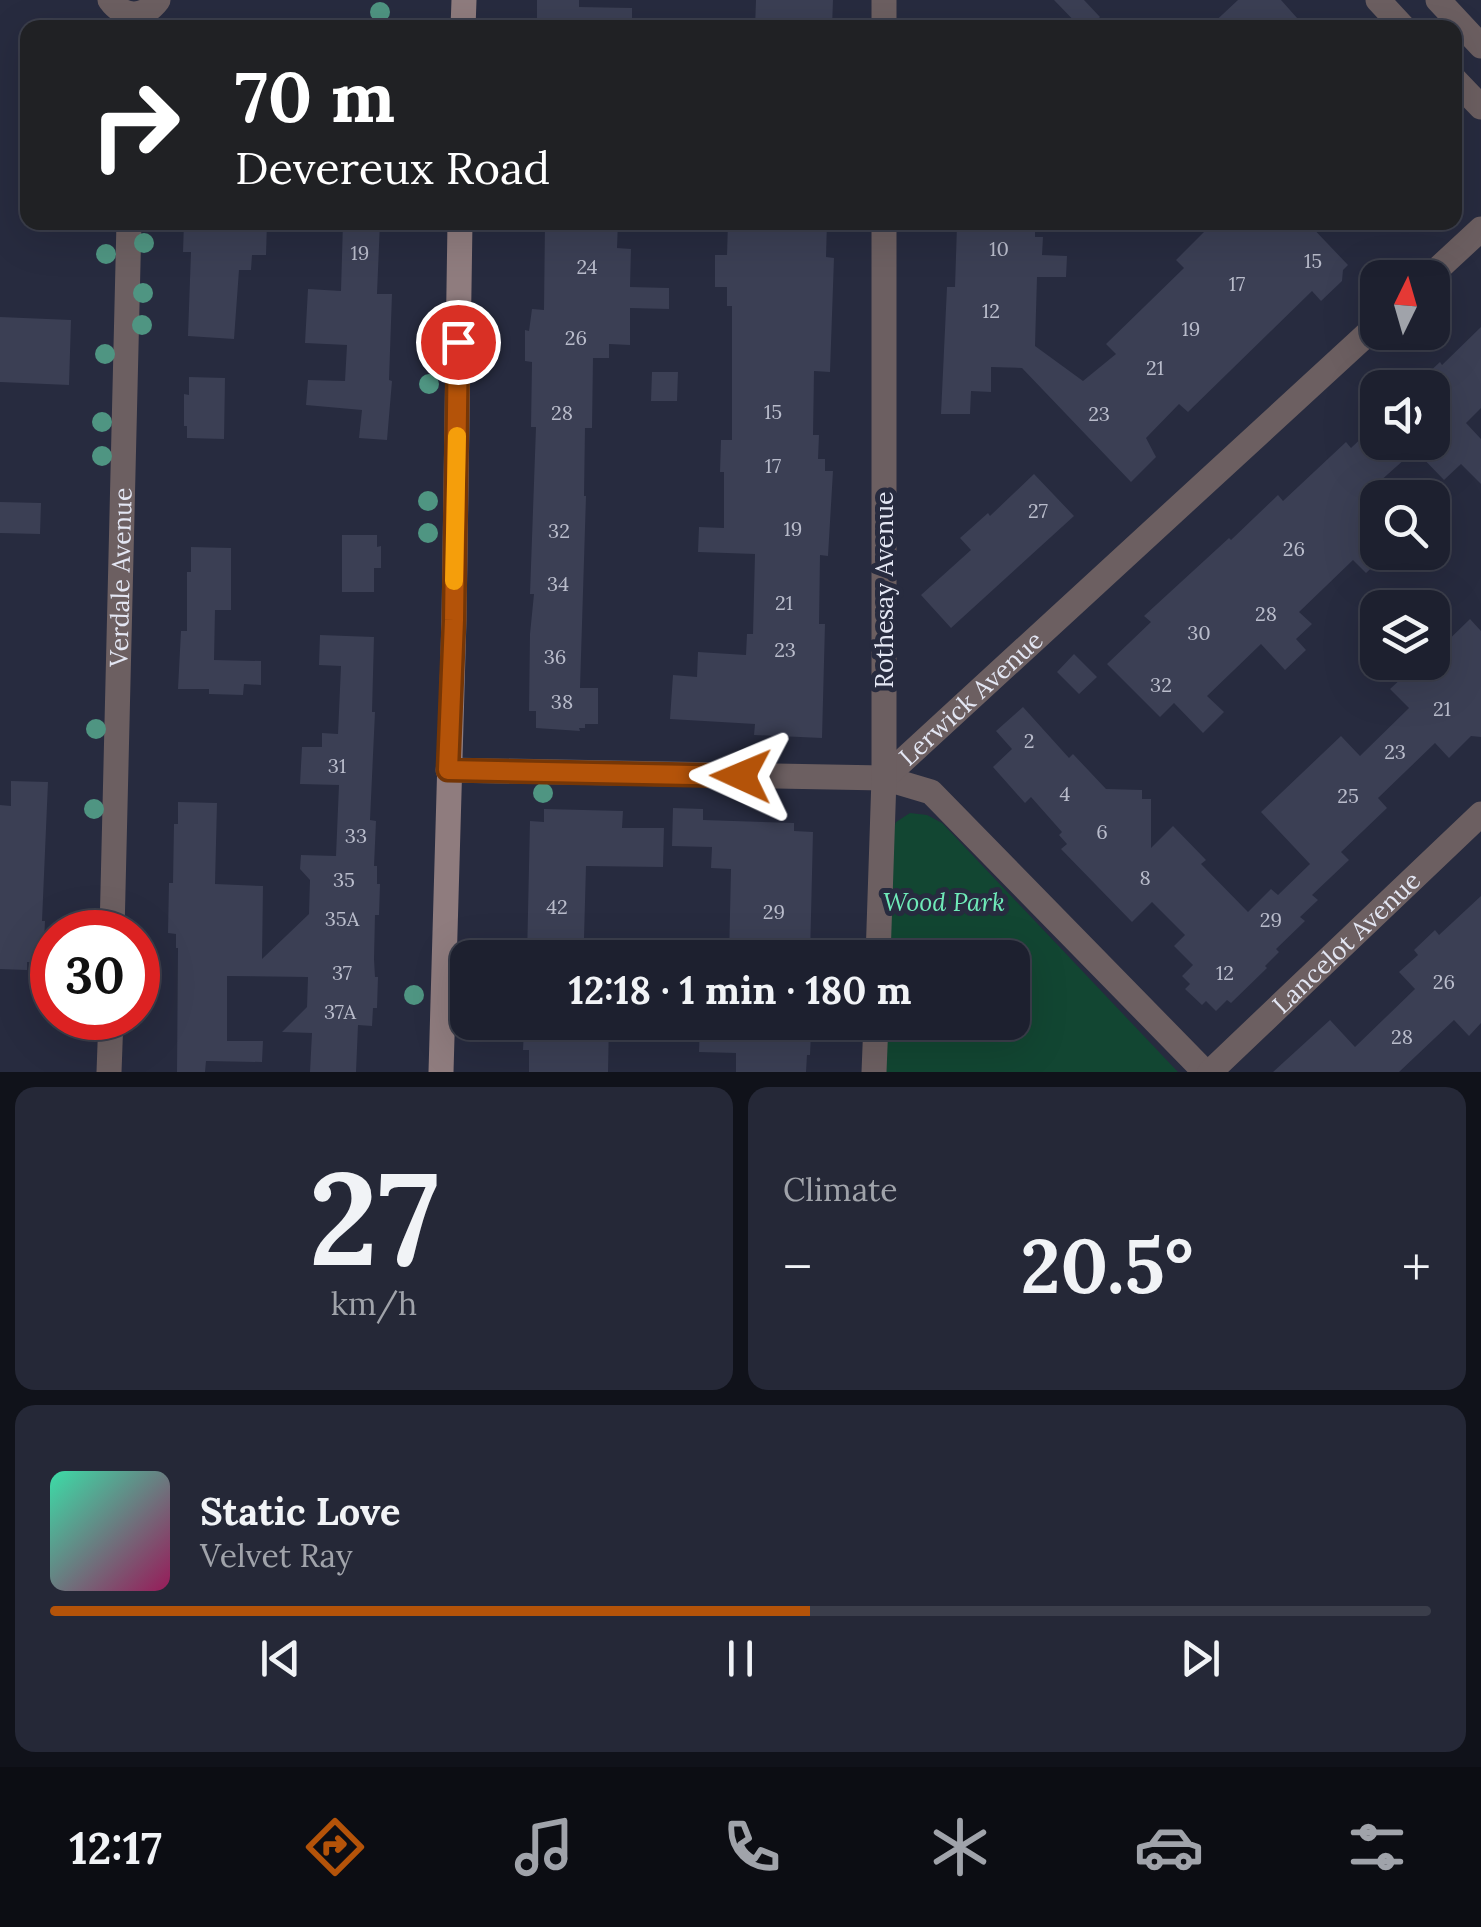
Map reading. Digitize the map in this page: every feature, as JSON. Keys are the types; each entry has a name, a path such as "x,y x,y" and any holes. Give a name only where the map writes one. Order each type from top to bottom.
{"street":[{"path":"1378,0 1397,20"},
{"path":"1438,0 1457,20"},
{"path":"1462,26 1481,46"},
{"path":"1462,87 1481,107"},
{"path":"1447,260 1481,229"},
{"name":"Verdale Avenue","path":"113,910 129,230"},
{"path":"441,1072 460,230"},
{"name":"Rothesay Avenue","path":"879,940 884,778 884,230"},
{"name":"Lerwick Avenue","path":"448,770 884,778 1360,341"},
{"path":"884,778 931,792 1207,1072"},
{"name":"Lancelot Avenue","path":"1207,1072 1481,814"},
{"path":"109,1072 110,1040"},
{"path":"874,1072 875,1040"}],"green space":[{"name":"Wood Park","path":"910,813 927,815 942,823 1178,1072 885,1072 886,1040 1030,1040 1030,940 888,940 891,835 896,822"}],"building":[{"path":"537,0 579,0 579,7 632,8 632,20 537,20"},
{"path":"756,0 833,0 832,20 755,20"},
{"path":"1054,0 1084,0 1100,17 1073,20"},
{"path":"1238,0 1281,0 1299,20 1217,20"},
{"path":"184,230 267,230 266,255 252,255 251,270 239,270 234,339 188,336 191,252 183,252"},
{"path":"343,230 380,230 377,294 392,294 387,440 359,438 362,410 306,405 308,380 345,381 347,345 305,343 308,289 341,291"},
{"path":"545,230 618,230 617,248 631,249 630,287 669,288 669,309 630,308 630,345 609,344 609,358 593,358 592,428 585,428 580,688 598,688 598,724 585,724 580,731 536,728 536,711 529,711 536,427 531,427 532,362 525,361 525,330 529,331 532,309 544,310"},
{"path":"728,230 827,230 826,257 834,258 830,372 814,371 813,435 819,435 818,459 825,459 825,471 833,471 828,556 820,555 819,624 825,624 822,738 754,735 755,724 670,719 673,675 697,677 698,652 746,655 747,634 753,634 755,554 698,552 699,527 724,528 721,440 732,440 732,306 727,306 727,287 715,287 715,255 727,255"},
{"path":"957,230 1035,230 1035,237 1043,237 1042,255 1067,256 1066,277 1037,277 1035,346 1083,381 1116,354 1106,344 1184,268 1176,260 1206,230 1315,230 1348,265 1342,281 1321,301 1312,291 1188,412 1179,404 1146,438 1156,457 1131,482 1022,368 991,367 991,392 971,391 970,414 941,414 947,287 955,287"},
{"path":"0,317 71,320 69,385 0,382"},
{"path":"1481,327 1481,408 1466,423 1481,439 1481,484 1461,464 1444,480 1425,460 1450,460 1450,370 1431,370 1440,362 1442,365"},
{"path":"652,372 678,372 677,401 651,401"},
{"path":"189,377 225,378 224,439 187,438 184,394 189,395"},
{"path":"1360,439 1360,460 1404,460 1381,480 1360,480 1360,567 1353,560 1299,612 1312,624 1296,639 1306,650 1285,670 1261,644 1207,696 1224,712 1203,733 1174,703 1160,717 1107,664 1151,622 1144,616 1229,538 1278,495 1283,501 1346,442 1351,448"},
{"path":"1034,474 1074,516 951,628 921,595 971,550 960,538"},
{"path":"0,502 41,503 40,534 0,533"},
{"path":"342,535 377,535 381,568 374,568 374,592 342,592"},
{"path":"191,547 231,548 231,610 215,610 214,660 261,661 261,685 244,684 243,695 178,689 181,631 187,631"},
{"path":"1470,619 1481,631 1481,737 1471,736 1449,758 1435,743 1378,798 1387,808 1341,852 1349,860 1312,895 1318,900 1300,917 1305,921 1276,949 1279,952 1267,968 1231,1003 1227,1000 1216,1011 1206,1001 1202,1005 1185,989 1190,984 1182,976 1193,965 1174,946 1185,935 1152,902 1132,922 1061,849 1067,844 1059,835 1062,832 1031,797 1025,803 993,767 1012,749 996,731 1023,707 1069,758 1073,754 1106,789 1142,790 1142,799 1151,799 1151,848 1173,826 1206,860 1201,864 1248,912 1271,889 1278,895 1310,864 1261,812 1341,736 1360,756 1409,708 1390,689 1400,680 1450,680 1450,638"},
{"path":"320,635 374,637 370,820 376,821 374,866 380,884 379,915 375,915 377,1008 373,1008 372,1026 358,1025 356,1072 310,1072 312,1033 282,1032 307,1007 308,977 227,976 227,1041 263,1041 262,1062 206,1061 205,1072 177,1072 178,948 176,934 168,933 178,802 217,803 215,884 263,886 262,959 309,914 310,880 300,869 301,855 336,856 339,785 300,784 302,747 322,747 322,733 338,734 341,666 319,665"},
{"path":"1074,654 1097,677 1079,694 1057,672"},
{"path":"11,781 48,782 42,910 30,910 27,970 0,969 0,805 11,806"},
{"path":"673,808 703,809 703,820 794,823 794,831 813,832 810,940 729,940 731,869 711,868 712,847 672,846"},
{"path":"544,809 623,811 622,828 664,828 663,867 586,866 584,938 625,940 527,940 530,821 544,822"},
{"path":"1481,896 1481,1023 1469,1036 1454,1020 1399,1072 1273,1072 1330,1020 1355,1047 1415,989 1399,972 1418,955 1414,950 1435,930 1439,935"},
{"path":"523,1040 609,1040 608,1072 529,1072 529,1050 523,1050"},
{"path":"699,1040 811,1040 806,1072 736,1072 736,1053 699,1052"}],"slow traffic":[{"path":"454,581 457,436"}],"route":[{"path":"458,342 448,770 741,776"}]}
